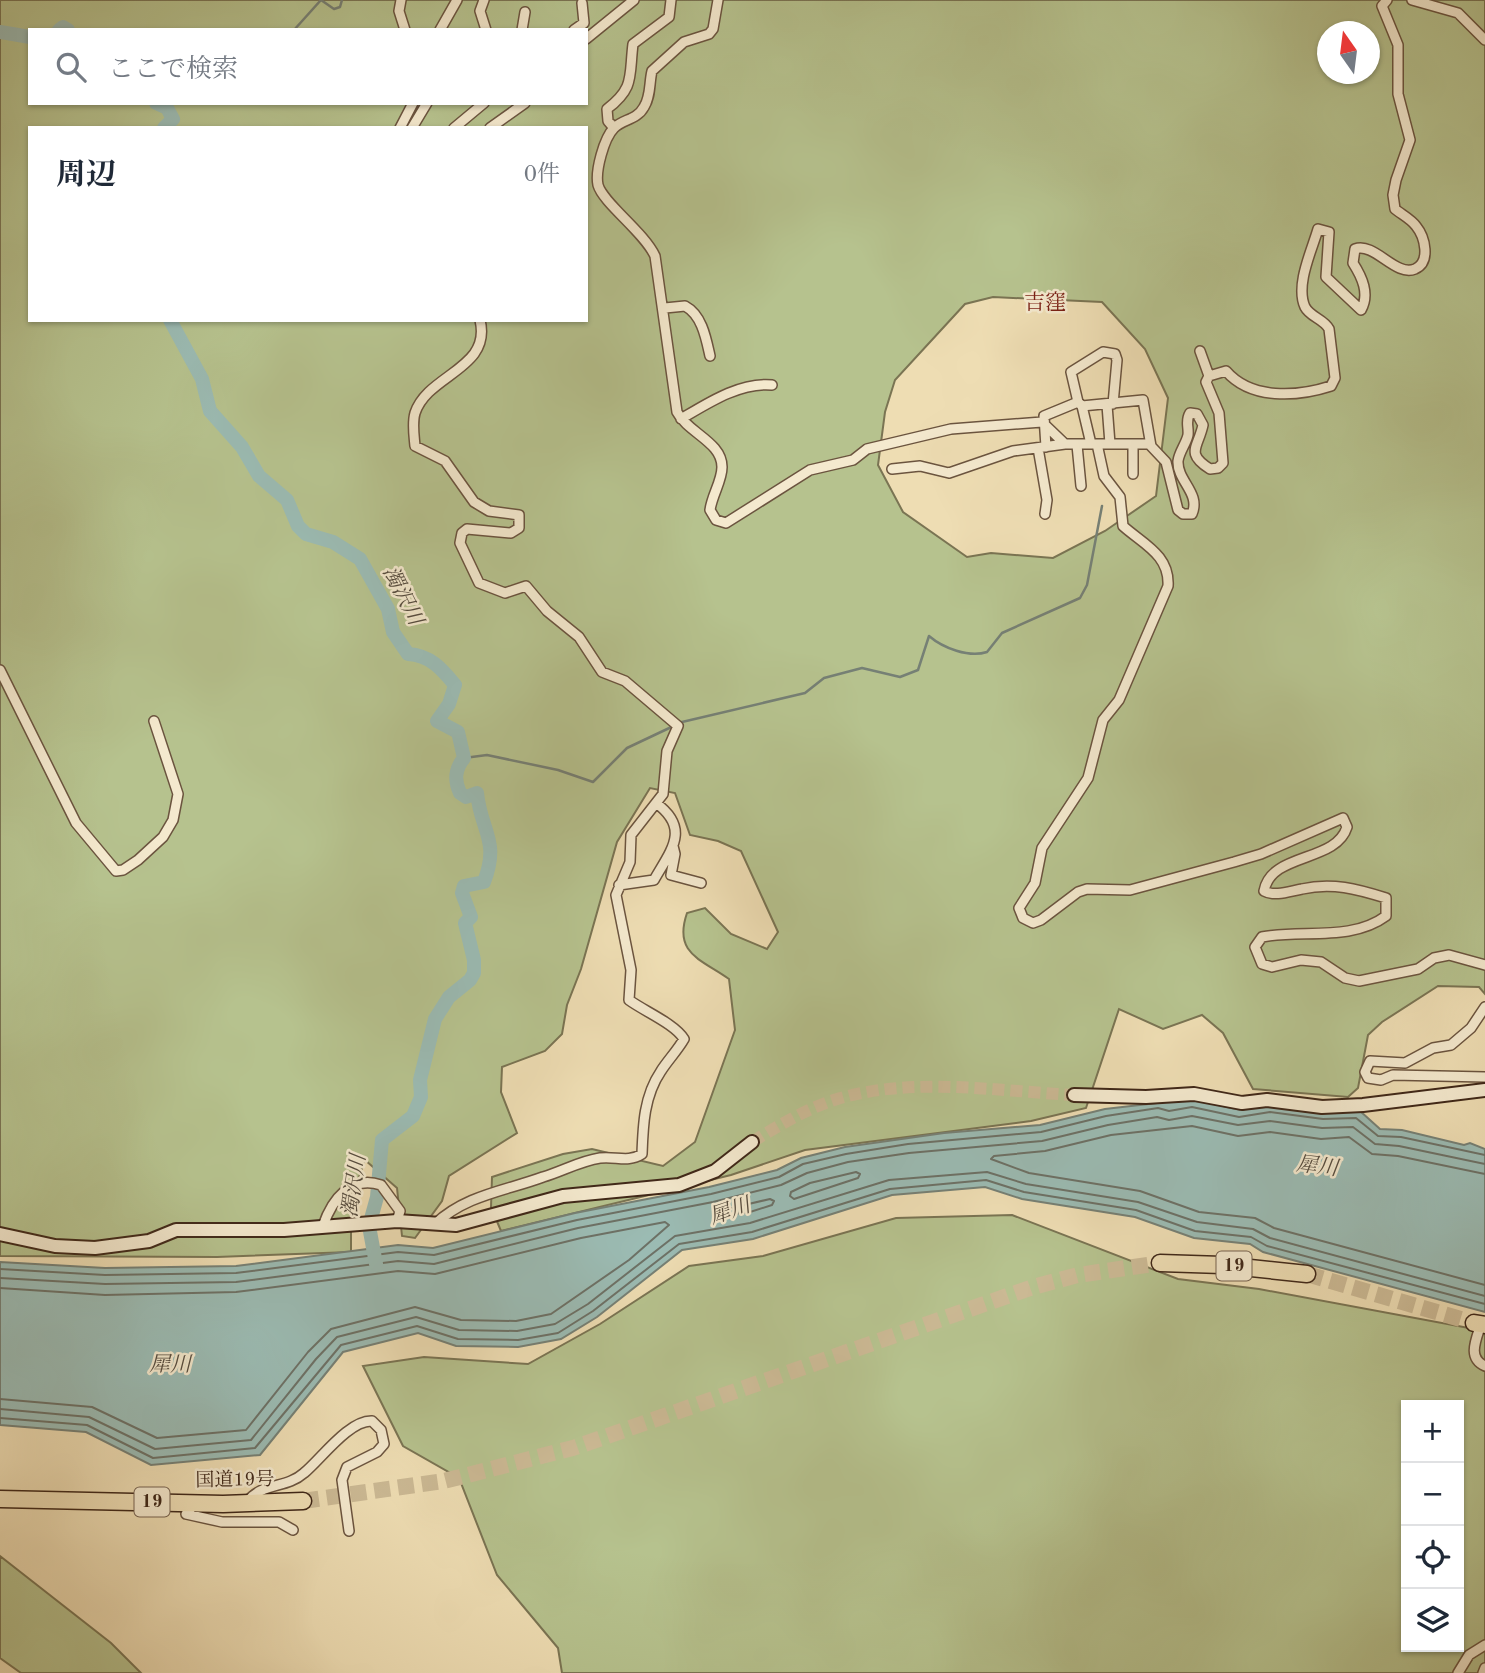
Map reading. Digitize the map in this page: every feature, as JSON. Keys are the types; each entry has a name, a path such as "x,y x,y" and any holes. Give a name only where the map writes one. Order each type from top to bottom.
{"highway":[{"name":"19","path":"1160,1263 1222,1265 1307,1274"},
{"name":"国道19号","path":"0,1499 195,1504 303,1501"}],"street":[{"path":"401,0 400,11 404,28"},
{"path":"441,28 457,0"},
{"path":"484,0 480,10 485,28"},
{"path":"588,37 634,0"},
{"path":"614,128 608,121 607,110 621,99 629,87 633,44 669,17 671,0"},
{"path":"718,0 713,29 705,37 684,42 663,60 652,71 649,97 643,110 614,128 606,142 598,186 649,244 655,256 665,307 675,400 681,419 688,429 717,451 721,458 722,470 710,510 716,520 730,522 810,470 853,460 867,449 951,429 1042,422 1065,444"},
{"path":"1209,376 1226,371 1245,388 1276,394 1331,386 1335,378 1329,330 1308,311 1303,298 1303,285 1318,229 1329,232 1326,277 1361,310 1365,295 1362,277 1353,263 1355,249 1365,249 1406,270 1416,268 1422,262 1426,252 1419,231 1395,209 1392,195 1410,140 1398,94 1398,45 1382,6 1387,0"},
{"path":"1412,0 1458,13 1485,40"},
{"path":"577,28 584,23 582,3"},
{"path":"522,28 525,12"},
{"path":"401,126 412,105"},
{"path":"413,126 426,105"},
{"path":"456,126 482,105"},
{"path":"493,126 522,105"},
{"path":"665,307 685,306 692,311 699,320 710,356"},
{"path":"435,1224 454,1208 492,1191 542,1178 603,1157 629,1160 642,1154 641,1126 649,1096 658,1074 684,1039 672,1026 629,1000 631,970 616,905 619,885 630,862 632,835 663,794 667,751 677,725 625,681 602,672 579,637 547,611 526,586 505,593 476,579 468,554 460,543 462,534 467,529 511,533 519,527 520,515 489,510 474,502 445,461 415,446 414,421 421,402 442,380 470,360 482,339 480,322"},
{"path":"1045,514 1047,500 1042,422 1049,413 1080,404 1110,405 1143,400 1151,446 1166,462 1178,510 1183,514 1192,514 1194,497 1180,471 1178,460 1188,435 1187,418 1190,414 1197,414 1203,425 1194,451 1196,458 1210,469 1218,468 1223,463 1219,413 1206,382 1209,376 1200,351"},
{"path":"1110,444 1110,405 1117,360 1115,354 1104,352 1070,372 1104,476 1120,497 1123,526 1156,552 1166,570 1168,586 1119,700 1103,720 1088,778 1042,848 1035,883 1019,908 1023,918 1032,923 1041,920 1070,896 1087,889 1130,890 1261,854 1343,818 1347,827 1344,834 1328,847 1275,872 1264,891 1271,894 1319,885 1342,886 1385,898 1386,916 1372,924 1334,932 1262,937 1255,947 1262,964 1272,967 1301,960 1321,962 1345,978 1359,981 1418,969 1434,958 1449,955 1485,965"},
{"path":"681,419 718,397 760,384 772,385"},
{"path":"892,469 920,466 949,473 1013,451 1065,444 1133,443 1151,446"},
{"path":"1133,443 1133,474"},
{"path":"1077,445 1081,486"},
{"path":"0,670 76,823 116,871 123,870 163,837 173,820 178,794 154,721"},
{"path":"619,885 654,880 673,846 676,828 673,818 656,803"},
{"path":"673,846 675,854 671,875 701,883"},
{"path":"1485,1007 1472,1028 1451,1045 1433,1048 1405,1063 1370,1061 1365,1072 1368,1078 1381,1080 1393,1075 1485,1077"},
{"path":"1074,1095 1146,1097 1194,1094 1242,1103 1267,1100 1322,1107 1363,1105 1485,1090"},
{"path":"0,1234 55,1246 95,1248 149,1241 176,1230 284,1230 397,1221 456,1225 563,1196 679,1185 715,1171 752,1142"},
{"path":"323,1226 342,1192 366,1182 382,1185 400,1211 397,1221"},
{"path":"1480,1324 1473,1352 1476,1360 1485,1366"},
{"path":"246,1503 256,1491 298,1478 355,1426 372,1421 381,1430 384,1444 377,1452 347,1467 342,1480 349,1531"},
{"path":"195,1504 186,1514 222,1522 279,1522 293,1530"},
{"path":"1458,1673 1469,1655 1485,1645"}],"green space":[{"path":"0,0 1485,0 1485,994 1479,987 1438,986 1382,1022 1368,1035 1358,1088 1348,1097 1253,1089 1223,1033 1202,1015 1163,1029 1119,1009 1086,1108 1031,1121 805,1150 731,1175 501,1231 491,1207 492,1177 563,1154 592,1149 663,1166 695,1142 735,1030 729,979 692,954 687,947 684,927 687,913 705,908 731,934 767,949 778,932 741,851 718,841 690,835 675,793 650,788 617,842 581,969 567,1005 562,1034 545,1051 502,1067 501,1092 517,1133 449,1176 442,1201 415,1238 402,1236 397,1188 365,1160 351,1200 351,1252 217,1257 0,1256","holes":["993,297 1102,302 1145,349 1168,398 1156,496 1105,531 1053,558 991,553 967,557 903,512 878,465 885,412 895,380 965,304"]},
{"path":"1012,1215 1178,1279 1259,1289 1485,1331 1485,1673 562,1673 558,1648 497,1575 459,1478 403,1446 363,1366 424,1357 528,1364 600,1324 689,1266 763,1256 896,1218"},
{"path":"0,1556 111,1643 141,1673 21,1673 0,1658"}],"water":[{"name":"犀川","path":"1192,1099 1240,1110 1269,1105 1360,1111 1380,1129 1402,1130 1464,1145 1470,1143 1485,1149 1485,1312 1263,1252 1250,1244 1194,1238 1135,1217 1022,1199 985,1187 892,1195 753,1239 682,1250 597,1317 561,1339 518,1347 456,1346 418,1333 343,1352 260,1455 151,1465 86,1432 0,1425 0,1262 105,1268 236,1266 398,1245 433,1248 575,1213 709,1187 777,1170 801,1158 845,1147 944,1133 1040,1125 1105,1109"}],"waterway":[{"path":"321,0 334,9 340,7 342,0"},
{"path":"296,28 321,0"},
{"path":"0,32 28,37"},
{"name":"濁沢川","path":"160,105 167,108 173,119 166,126"},
{"name":"濁沢川","path":"171,322 202,379 210,411 242,447 259,476 287,500 298,526 306,534 333,542 360,559 388,609 393,632 408,654 429,660 455,685 449,704 437,721 458,732 464,758 457,770 457,784 460,793 466,797 477,793 488,836 490,856 484,882 464,886 462,893 471,917 465,923 474,960 474,973 470,980 449,997 435,1019 420,1080 421,1097 413,1116 382,1140 377,1197 369,1226 376,1264"},
{"path":"464,758 487,755 558,770 593,782 627,748 682,722 805,693 824,678 862,668 900,677 918,670 929,636 956,651 972,654 987,652 1002,633 1080,598 1087,585 1102,506"}],"tunnel":[{"path":"752,1142 812,1109 863,1093 953,1087 1074,1095"},
{"path":"303,1501 444,1481 573,1448 1033,1287 1078,1275 1160,1263"},
{"path":"1307,1274 1474,1323"}],"district":[{"name":"吉窪","path":"1045,303"}]}
